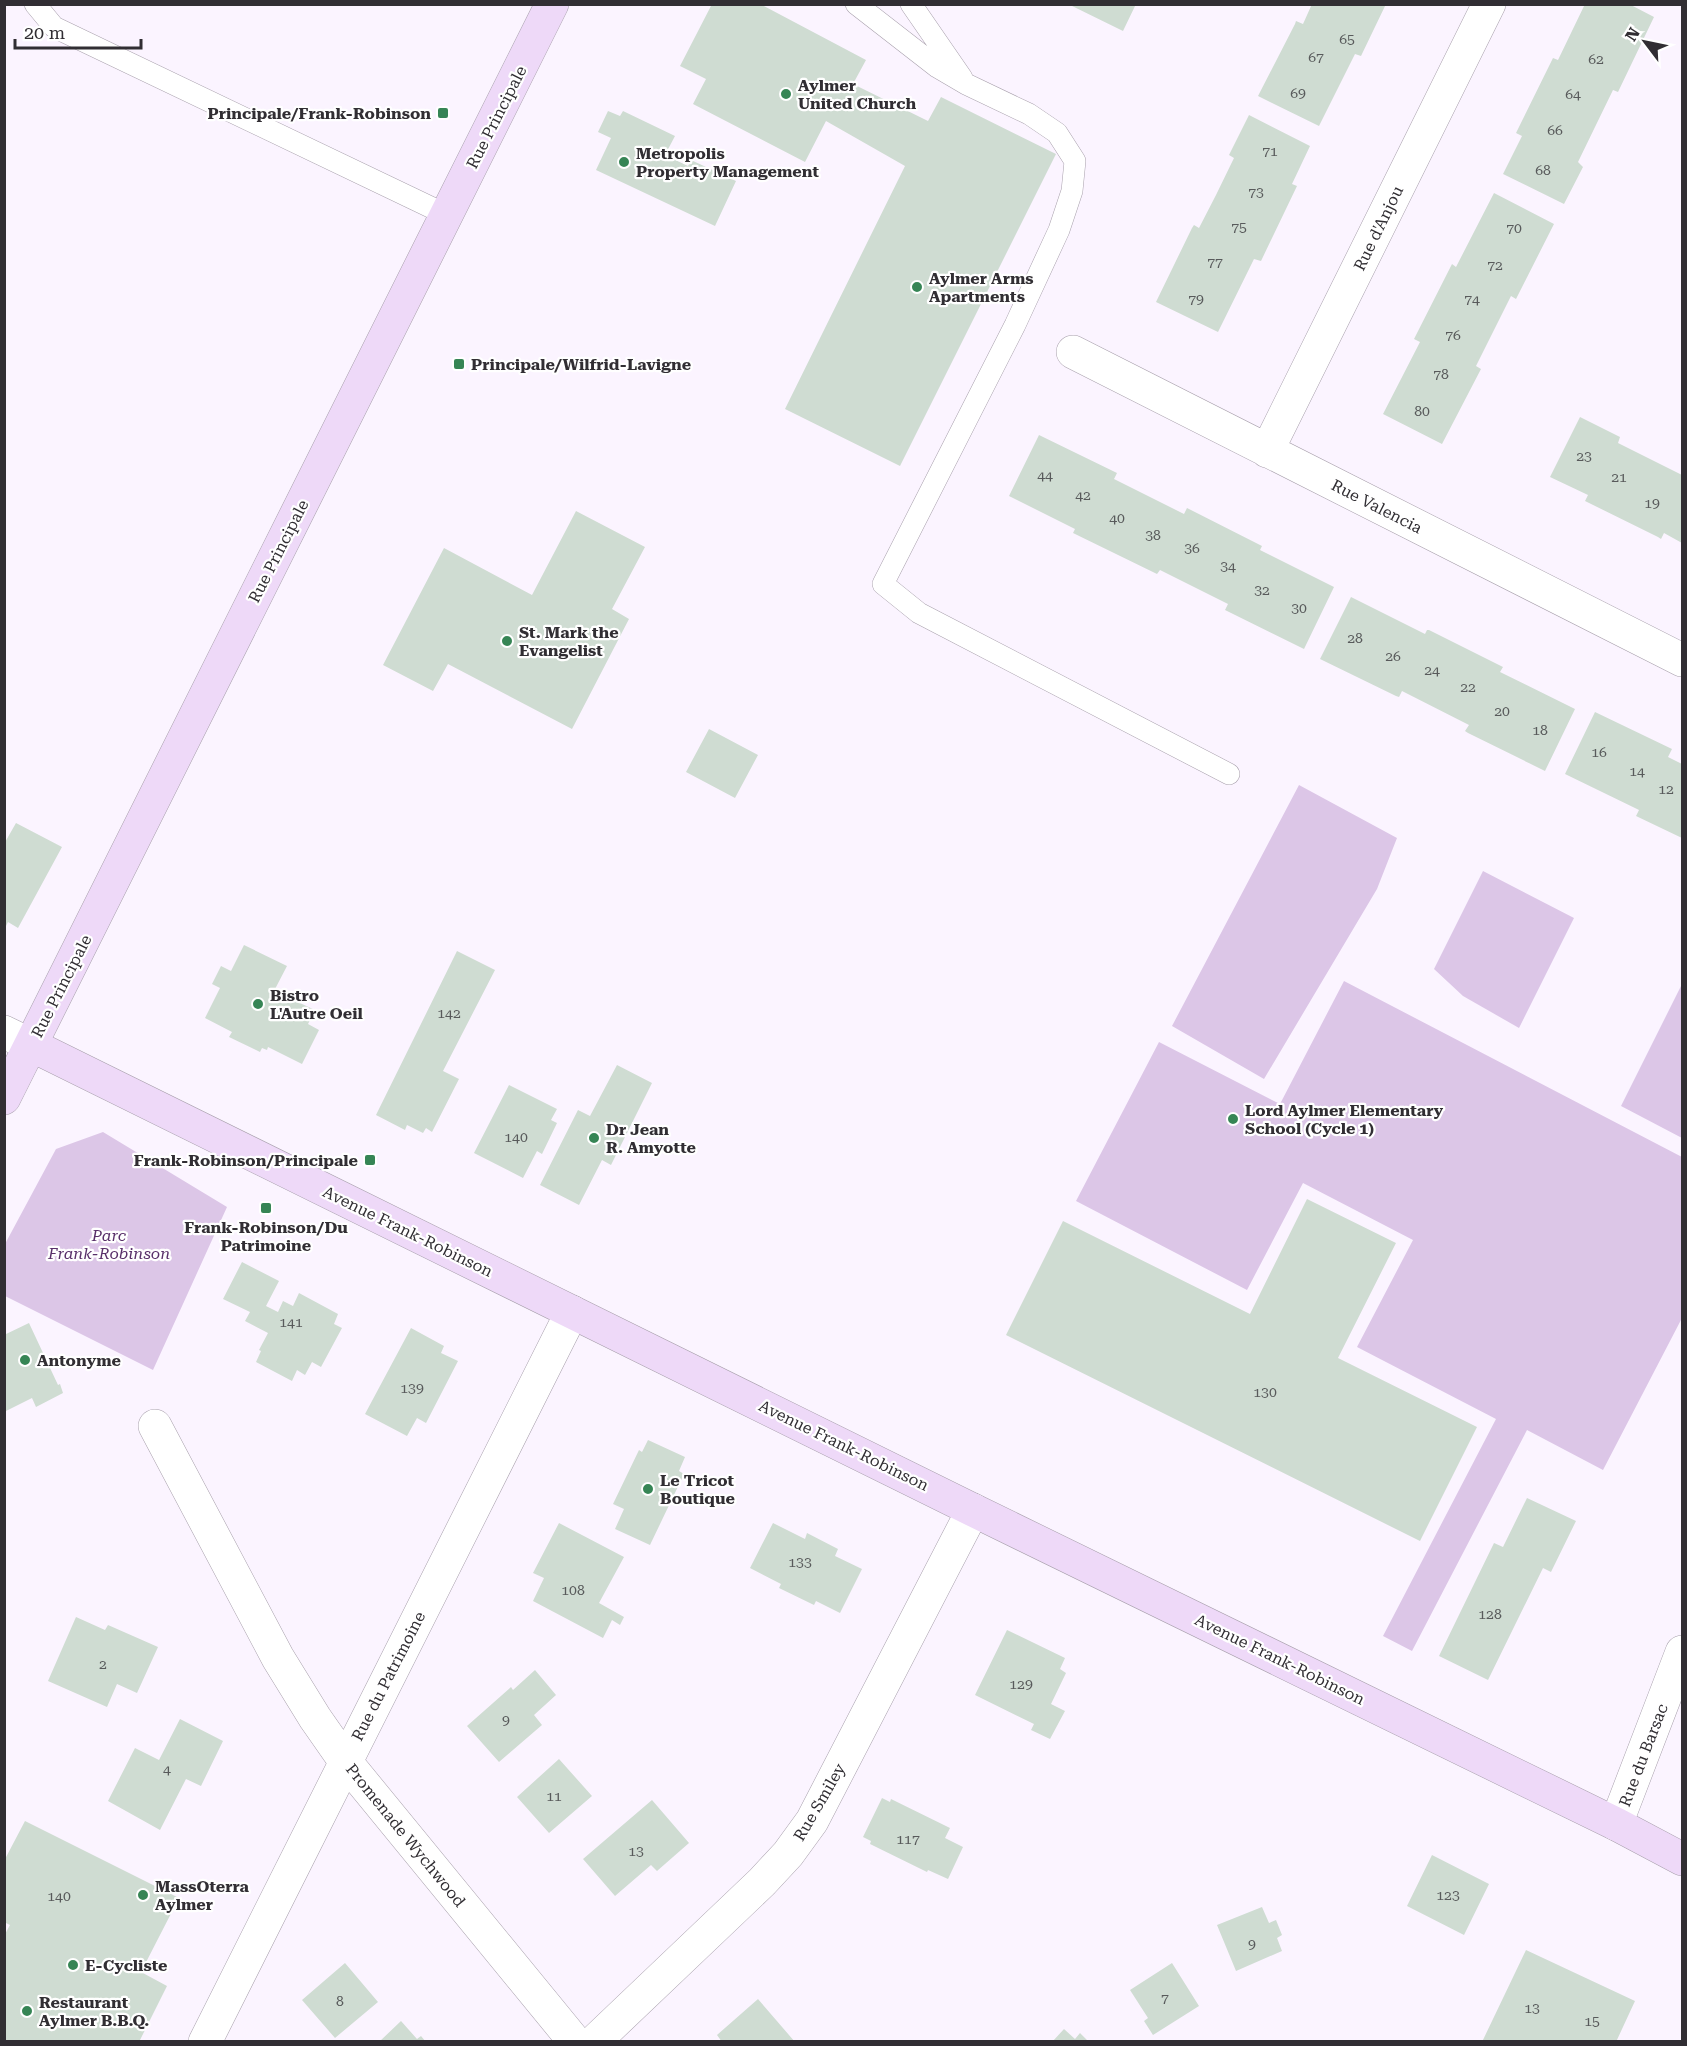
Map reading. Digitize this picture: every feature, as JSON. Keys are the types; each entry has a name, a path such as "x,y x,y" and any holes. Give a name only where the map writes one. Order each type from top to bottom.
{"main road":[{"name":"Rue Principale","path":"4,1098 18,1038 447,215 552,4"},
{"name":"Avenue Frank-Robinson","path":"18,1038 1683,1859"}],"street":[{"name":"Rue d'Anjou","path":"1267,451 1489,4"},
{"name":"Rue Valencia","path":"1073,352 1683,660"},
{"name":"Rue du Patrimoine","path":"205,2042 572,1312"},
{"name":"Promenade Wychwood","path":"155,1426 278,1658 315,1718 345,1761 574,2042"},
{"name":"Rue Smiley","path":"594,2042 762,1882 788,1854 812,1821 973,1510"},
{"name":"Rue du Barsac","path":"1616,1824 1683,1652"}],"lane":[{"path":"35,4 54,27 447,215"},
{"path":"856,4 937,67 966,84 1029,114 1057,133 1075,162 1072,191 1059,230 1014,325 883,584 919,614 1229,774"},
{"path":"911,4 966,84"}],"green space":[{"path":"1299,785 1397,838 1377,889 1264,1079 1172,1026"},
{"path":"1483,871 1574,918 1519,1028 1463,996 1434,969"},
{"path":"1344,981 1682,1157 1682,1318 1603,1470 1527,1430 1412,1651 1383,1636 1496,1419 1357,1347 1413,1240 1303,1183 1247,1290 1076,1201 1159,1042 1280,1104"},
{"path":"1682,984 1682,1138 1621,1106"},
{"name":"Parc Frank-Robinson","path":"103,1132 227,1207 153,1370 5,1296 5,1244 56,1149"}],"building":[{"name":"Aylmer Arms Apartments","path":"712,4 760,4 866,60 853,84 928,121 941,97 1056,154 900,466 785,409 905,166 826,121 805,162 693,104 706,79 680,66"},
{"path":"1068,4 1136,4 1123,31"},
{"path":"1312,4 1386,4 1361,56 1355,54 1319,126 1258,96 1296,21 1303,24"},
{"path":"1585,4 1629,4 1654,17 1618,92 1613,90 1578,162 1583,167 1564,204 1503,174 1522,136 1516,133 1553,58 1558,60"},
{"path":"608,111 620,116 623,111 675,136 665,155 688,166 691,160 736,181 715,226 596,170 611,138 598,132"},
{"path":"1249,115 1310,146 1292,184 1297,186 1261,261 1254,259 1218,332 1156,302 1192,228 1194,225 1199,228 1216,195 1234,158 1229,155"},
{"path":"1494,193 1554,224 1516,299 1511,296 1476,366 1481,369 1442,444 1383,414 1420,342 1414,339 1452,264 1456,267"},
{"path":"1580,417 1620,437 1618,443 1682,475 1682,543 1664,533 1661,539 1585,501 1588,495 1550,477"},
{"path":"1039,435 1117,473 1114,479 1184,514 1187,508 1262,546 1260,550 1334,587 1304,649 1225,610 1228,604 1160,570 1157,574 1073,533 1075,529 1009,496"},
{"name":"St. Mark the Evangelist","path":"576,511 645,547 612,609 629,619 572,729 448,664 433,691 383,665 444,548 532,595"},
{"path":"1351,597 1425,634 1429,630 1503,667 1500,672 1575,709 1545,771 1468,733 1465,731 1469,725 1402,691 1399,697 1396,696 1320,659"},
{"path":"1595,712 1672,749 1668,757 1682,764 1682,838 1636,816 1639,810 1565,774"},
{"path":"709,729 758,755 735,798 686,772"},
{"path":"16,823 62,847 18,928 8,922 4,930 4,844"},
{"name":"Bistro L'Autre Oeil","path":"244,945 287,966 274,991 315,1010 308,1024 319,1030 302,1064 268,1047 267,1050 262,1048 260,1052 229,1037 232,1032 205,1018 220,988 212,984 221,966 231,971"},
{"path":"457,951 495,970 443,1071 459,1079 432,1132 426,1128 423,1133 407,1125 405,1130 376,1115"},
{"name":"Dr Jean R. Amyotte","path":"617,1065 652,1083 611,1165 602,1160 579,1205 540,1185 578,1110 590,1116"},
{"path":"509,1085 557,1109 551,1120 557,1123 542,1154 537,1151 523,1178 474,1153"},
{"path":"1307,1199 1396,1243 1338,1358 1477,1427 1420,1541 1006,1335 1063,1221 1250,1314"},
{"path":"242,1262 279,1281 266,1306 278,1312 283,1301 293,1306 299,1293 338,1314 334,1324 342,1328 321,1367 312,1362 305,1375 297,1370 292,1381 256,1362 261,1351 259,1350 268,1333 245,1321 250,1312 223,1299"},
{"name":"Antonyme","path":"29,1323 63,1393 36,1407 32,1398 4,1412 4,1335"},
{"path":"411,1328 444,1346 441,1353 458,1361 426,1423 417,1418 407,1436 365,1414"},
{"name":"Le Tricot Boutique","path":"648,1440 685,1457 679,1471 684,1474 650,1545 615,1529 624,1509 613,1504 639,1450 642,1452"},
{"path":"1527,1498 1576,1521 1551,1572 1543,1568 1488,1680 1439,1656 1494,1543 1503,1547"},
{"path":"559,1523 624,1557 599,1603 624,1617 620,1625 612,1620 603,1638 533,1601 544,1578 533,1573"},
{"path":"773,1523 805,1539 807,1533 838,1549 835,1556 862,1569 840,1613 816,1601 814,1605 779,1588 781,1584 750,1568"},
{"path":"76,1617 105,1630 108,1625 158,1647 137,1693 117,1684 107,1707 48,1681"},
{"path":"1007,1630 1065,1658 1060,1669 1066,1673 1051,1704 1065,1711 1050,1739 1031,1730 1034,1724 975,1695"},
{"path":"535,1670 556,1695 534,1715 542,1725 499,1762 467,1726 511,1687 513,1690"},
{"path":"180,1719 223,1741 201,1786 186,1779 160,1830 108,1801 135,1748 159,1760"},
{"path":"559,1759 592,1796 549,1833 517,1797"},
{"path":"882,1798 890,1802 891,1799 950,1828 945,1838 963,1847 948,1879 928,1870 927,1872 870,1844 871,1841 863,1837"},
{"path":"652,1800 689,1843 657,1871 651,1865 615,1896 583,1859"},
{"path":"25,1821 179,1898 141,1972 167,1986 139,2042 4,2042 4,1936 10,1925 4,1922 4,1861"},
{"path":"1432,1855 1489,1884 1464,1935 1407,1906"},
{"path":"1262,1907 1269,1923 1276,1920 1282,1935 1277,1938 1282,1951 1236,1971 1217,1925"},
{"path":"1526,1950 1635,2001 1616,2042 1482,2042"},
{"path":"345,1963 378,2002 335,2038 302,2000"},
{"path":"1172,1963 1199,2006 1153,2035 1144,2021 1148,2018 1130,1990"},
{"path":"758,1999 795,2042 722,2042 717,2035"},
{"path":"401,2021 417,2039 421,2036 426,2042 379,2042"},
{"path":"1064,2029 1075,2039 1080,2033 1089,2042 1052,2042"}],"place":[{"name":"Aylmer United Church","path":"786,94"},
{"name":"Principale/Frank-Robinson","path":"443,113"},
{"name":"Metropolis Property Management","path":"624,162"},
{"name":"Aylmer Arms Apartments","path":"917,287"},
{"name":"Principale/Wilfrid-Lavigne","path":"459,364"},
{"name":"St. Mark the Evangelist","path":"507,641"},
{"name":"Bistro L'Autre Oeil","path":"258,1004"},
{"name":"Lord Aylmer Elementary School (Cycle 1)","path":"1233,1119"},
{"name":"Dr Jean R. Amyotte","path":"594,1138"},
{"name":"Frank-Robinson/Principale","path":"370,1160"},
{"name":"Frank-Robinson/Du Patrimoine","path":"266,1208"},
{"name":"Antonyme","path":"25,1360"},
{"name":"Le Tricot Boutique","path":"648,1489"},
{"name":"MassOterra Aylmer","path":"143,1895"},
{"name":"E-Cycliste","path":"73,1965"},
{"name":"Restaurant Aylmer B.B.Q.","path":"27,2011"}]}
